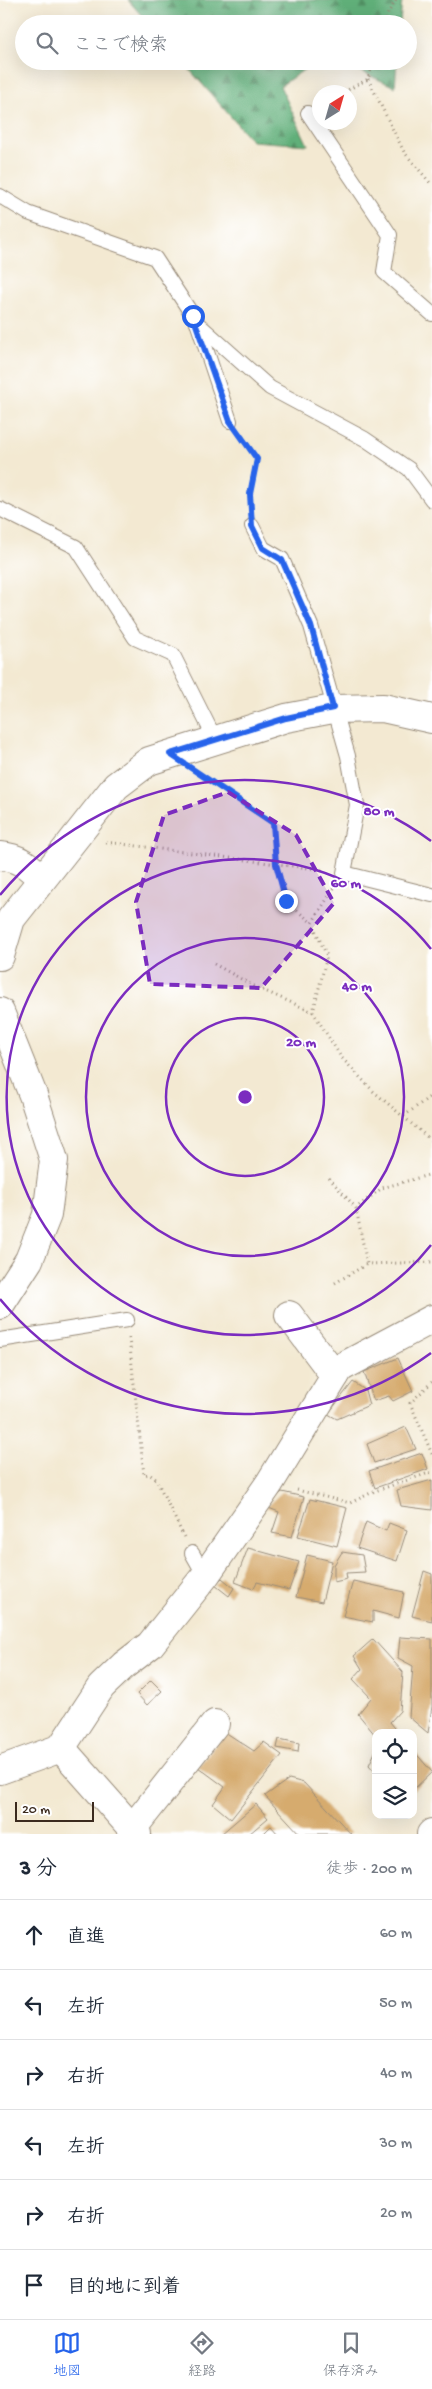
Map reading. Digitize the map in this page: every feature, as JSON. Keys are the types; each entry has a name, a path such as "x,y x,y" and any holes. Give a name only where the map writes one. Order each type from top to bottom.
{"street":[{"path":"0,956 11,918 116,786 149,761 286,718 333,708 383,708 432,720"},
{"path":"0,856 12,856 27,864 42,879"},
{"path":"0,1012 33,1095 54,1160 47,1215 30,1260 0,1305"},
{"path":"289,1315 335,1376"},
{"path":"0,1770 61,1748 101,1687 124,1665 150,1645 205,1576 269,1484 340,1368 432,1319"},
{"path":"61,1748 135,1832 215,1724"}],"lane":[{"path":"308,113 390,235 384,272 432,314"},
{"path":"0,196 28,213 155,258 196,322 230,421"},
{"path":"196,322 270,388 365,438 409,469 432,500"},
{"path":"0,509 76,547 135,638 173,655 216,741"},
{"path":"252,526 263,548 282,560 311,626 348,756 357,805 344,872 432,895"},
{"path":"0,1340 127,1320"},
{"path":"192,1553 205,1576"}],"path":[{"path":"387,15 396,0"},
{"path":"357,85 368,79 371,70"},
{"path":"368,79 404,152 432,185"},
{"path":"230,421 257,459 250,494 252,526"},
{"path":"170,754 273,823 276,864 286,901 312,923 327,956 312,1012"},
{"path":"75,838 344,872 312,923"},
{"path":"214,964 256,987 312,1012 341,1057 374,1091 432,1140"},
{"path":"404,1116 432,1095"},
{"path":"356,1208 382,1188 432,1174"},
{"path":"329,1178 356,1208 366,1264"},
{"path":"335,1283 366,1264 432,1262"},
{"path":"127,1320 144,1475 149,1474 156,1479 192,1553"},
{"path":"432,1382 410,1403 432,1454"},
{"path":"269,1484 350,1502 375,1491 432,1472"}],"highlighted area":[{"path":"228,792 296,835 334,903 261,988 150,984 136,902 164,815"}],"green space":[{"path":"128,0 402,0 401,15 141,15"},
{"path":"190,70 304,70 280,86 308,145 252,141"},
{"path":"358,70 396,70 395,87"}],"building":[{"path":"398,1358 413,1391 393,1401 389,1396 374,1401 364,1372"},
{"path":"353,1382 365,1390 369,1405 337,1419 328,1414"},
{"path":"406,1427 416,1449 374,1463 367,1444"},
{"path":"422,1453 428,1469 375,1488 369,1471"},
{"path":"432,1480 432,1510 401,1506 397,1490"},
{"path":"282,1492 304,1497 292,1537 272,1533 279,1512 266,1507"},
{"path":"310,1499 347,1508 337,1546 298,1536"},
{"path":"366,1522 386,1531 389,1523 407,1530 397,1561 357,1548"},
{"path":"248,1548 299,1562 289,1590 257,1582 253,1589 235,1582"},
{"path":"342,1552 362,1555 365,1572 346,1573 347,1579 334,1582 334,1565"},
{"path":"307,1555 332,1561 322,1602 296,1597"},
{"path":"424,1571 432,1574 432,1621 412,1616"},
{"path":"222,1578 234,1588 229,1596 215,1585"},
{"path":"353,1581 404,1592 399,1618 373,1611 373,1622 343,1616"},
{"path":"400,1637 432,1639 432,1706 428,1733 409,1717 413,1666 398,1658"},
{"path":"373,1639 403,1672 400,1711 390,1722 396,1729 372,1729 372,1731 358,1714 371,1698 353,1679 362,1669 354,1656"},
{"path":"151,1680 162,1691 147,1705 137,1694"},
{"path":"225,1732 254,1751 264,1742 282,1755 231,1819 213,1804 225,1787 198,1767"},
{"path":"279,1739 299,1743 298,1752 277,1748"},
{"path":"417,1755 432,1772 417,1786"},
{"path":"289,1779 304,1783 351,1834 300,1834 265,1796"},
{"path":"256,1804 268,1818 249,1834 221,1834"},
{"path":"271,1826 278,1834 263,1834"}],"route":[{"path":"193,316 230,421 257,459 250,494 252,526 263,548 282,560 311,626 333,708 286,718 170,754 273,823 276,864 286,901"}]}
